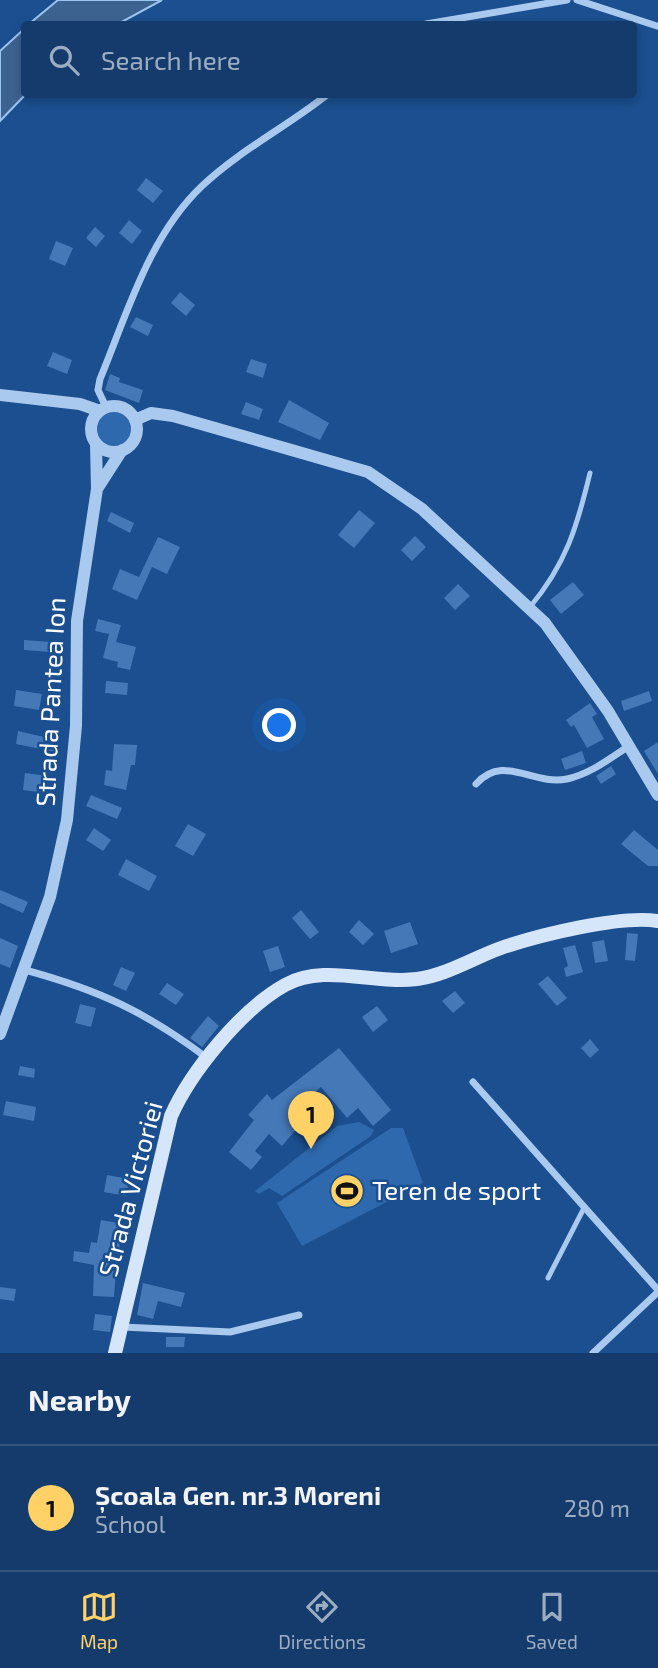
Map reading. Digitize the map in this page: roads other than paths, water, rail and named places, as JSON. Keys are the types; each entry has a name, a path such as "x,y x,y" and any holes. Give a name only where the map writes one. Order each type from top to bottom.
{"main road":[{"name":"Strada Victoriei","path":"115,1353 168,1126 179,1099 208,1058 254,1010 294,981 312,976 415,979 435,975 534,938 631,920 658,921"}],"street":[{"path":"444,21 567,0"},
{"path":"577,0 657,26"},
{"path":"103,409 98,390 100,379 147,266 184,205 221,169 322,98"},
{"path":"0,396 126,410 135,420 137,427 133,441 121,450 107,451 96,443 92,422 103,409"},
{"path":"135,420 151,413 173,416 369,472 422,509 530,607 608,711 658,795"},
{"name":"Strada Pantea Ion","path":"0,1034 50,897 67,820 76,726 77,621 97,489 96,443"},
{"name":"Strada Pantea Ion","path":"97,489 121,450"},
{"path":"476,784 485,774 497,769 544,780 564,780 583,775 629,746"},
{"path":"25,970 115,999 141,1012 208,1058"},
{"path":"473,1082 658,1291 593,1353"},
{"path":"122,1327 230,1332 299,1315"}],"lane":[{"path":"530,607 551,582 568,550 590,473"},
{"path":"548,1278 584,1208"}],"place":[{"name":"Școala Gen. nr.3 Moreni","path":"311,1149"},
{"name":"Teren de sport","path":"347,1191"}]}
